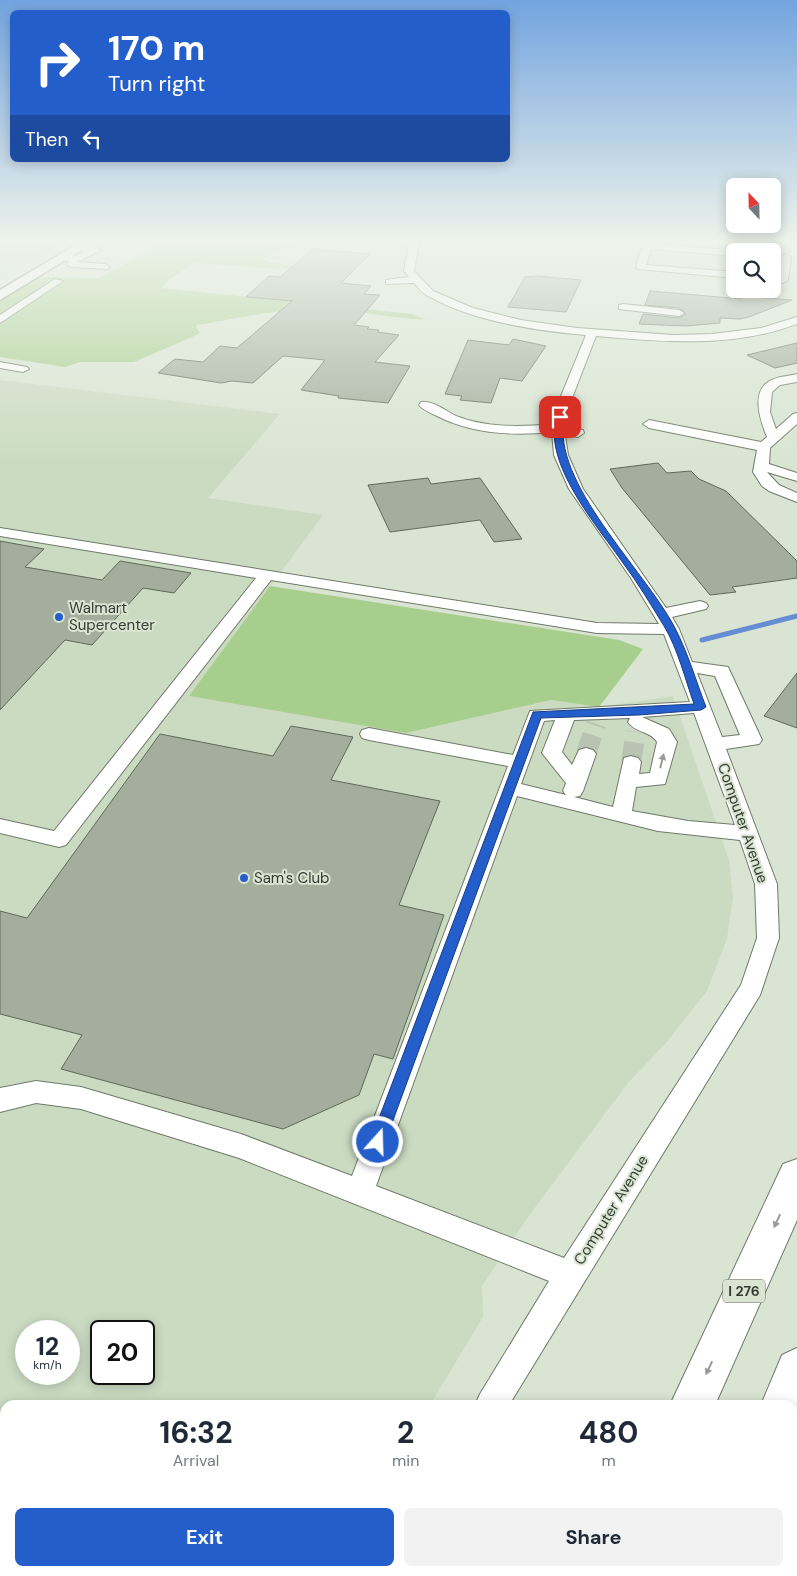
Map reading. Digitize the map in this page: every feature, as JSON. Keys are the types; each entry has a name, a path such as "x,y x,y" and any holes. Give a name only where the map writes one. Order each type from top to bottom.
{"highway":[{"name":"I 276","path":"694,1400 797,1176"},
{"path":"785,1400 797,1370"}],"street":[{"path":"490,317 502,320 651,338 700,338 748,334 784,326 797,320"},
{"path":"556,327 563,317"},
{"path":"784,326 797,331"},
{"name":"Computer Avenue","path":"494,1400 570,1274 752,988 768,938 766,884 749,833 686,667 666,621 576,490 561,455 567,421 580,385 593,331"},
{"path":"0,366 23,369"},
{"path":"797,378 776,382 766,390 764,412 768,442 760,472 767,483 797,498"},
{"path":"425,405 451,419 477,427 544,429 567,421"},
{"path":"649,424 768,442 797,417"},
{"path":"762,466 797,477"},
{"path":"0,532 597,628 666,621 700,606"},
{"path":"0,826 59,840 267,574"},
{"path":"686,667 722,671 752,740 715,744"},
{"path":"360,1191 508,787 537,715 568,714 598,719 637,722 701,707"},
{"path":"568,714 552,754 576,782"},
{"path":"621,816 629,772 658,779 667,742 662,734 637,722"},
{"path":"369,734 518,762"},
{"path":"569,802 586,754"},
{"path":"508,787 621,816 711,833 749,833"},
{"path":"0,1100 36,1092 81,1098 241,1146 570,1274"}],"shaded area":[{"path":"0,380 280,414 208,498 323,515 189,696 406,733 551,700 599,707 673,696 729,860 733,898 727,939 707,991 665,1044 628,1083 528,1217 482,1286 483,1317 433,1400 0,1400"}],"green space":[{"path":"0,317 248,317 197,325 196,328 200,332 199,334 134,362 80,362 65,367 0,357"},
{"path":"391,317 419,317 425,319"},
{"path":"270,586 619,640 643,649 599,707 551,700 406,733 189,696"}],"building":[{"path":"274,317 361,317 354,325 379,330 377,332 399,335 375,362 410,366 388,403 338,398 339,396 301,390 325,360 283,356 253,383 232,381 221,383 158,373 175,359 203,362 220,346 237,348"},
{"path":"642,317 750,317 740,319 720,318 720,323 686,326 639,324"},
{"path":"513,339 546,346 522,381 500,378 491,403 460,400 462,396 445,394 468,340 509,345"},
{"path":"797,343 797,363 775,368 747,355"},
{"path":"658,463 667,473 691,471 699,479 726,491 797,561 797,578 732,587 736,592 710,595 622,488 610,469"},
{"path":"428,478 431,484 480,478 522,539 494,542 480,520 390,532 368,485"},
{"name":"Walmart Supercenter","path":"0,541 44,549 25,567 102,580 120,561 191,573 174,593 143,588 92,645 65,640 0,710"},
{"path":"797,673 797,728 764,716"},
{"path":"291,726 353,737 331,780 440,801 399,905 444,915 393,1059 374,1054 359,1095 283,1129 61,1069 82,1035 0,1014 0,911 27,918 160,734 273,756"}],"waterway":[{"path":"702,640 797,616"}],"tunnel":[{"path":"586,754 596,724"},
{"path":"631,762 636,732"}],"place":[{"name":"Walmart Supercenter","path":"59,617"},
{"name":"Sam's Club","path":"244,878"}],"route":[{"path":"378,1142 508,787 537,715 639,712 701,707 671,629 639,578 576,490 561,455 558,430 560,417"}]}
